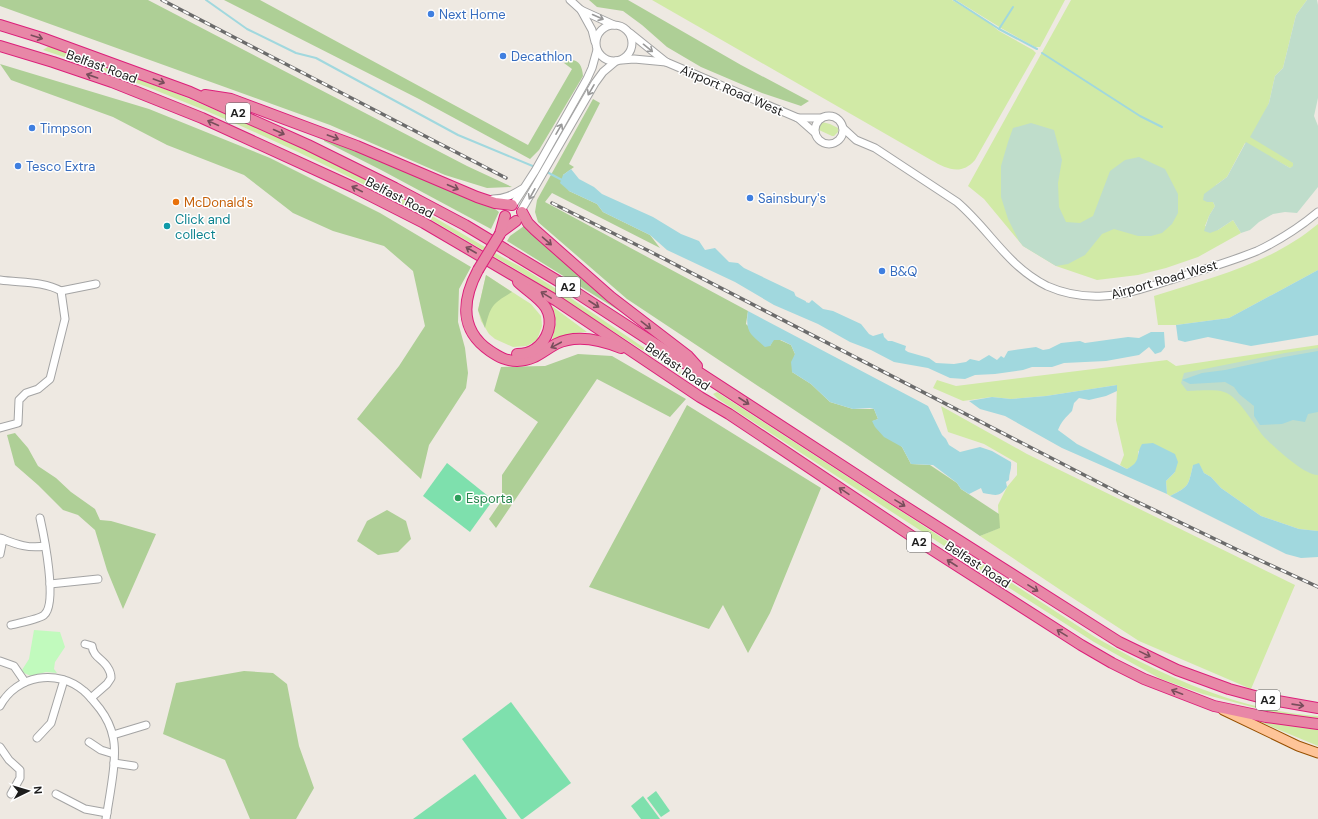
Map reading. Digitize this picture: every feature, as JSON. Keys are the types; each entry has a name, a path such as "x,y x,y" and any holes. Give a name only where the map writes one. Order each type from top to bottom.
{"highway":[{"name":"Belfast Road","path":"0,25 42,38 190,92 308,145 395,188 465,226 563,284 895,500 1119,642 1177,670 1219,686 1266,700 1318,708"},
{"name":"Belfast Road","path":"0,46 112,82 202,118 353,187 424,223 557,301 928,547 1081,645 1144,679 1214,706"},
{"path":"190,92 231,100 256,108 357,146 477,197 494,203 513,205"},
{"path":"522,212 534,230 611,298 688,356 711,380"},
{"path":"505,216 500,233 478,270 471,284 467,298 465,310 467,322 470,331 476,338 493,353 504,360 517,361 533,359 556,344 579,338 610,344 637,355"},
{"path":"500,233 516,221"},
{"path":"493,353 526,354 535,350 545,339 550,324 548,312 542,302 528,292 505,270"},
{"name":"A2","path":"1214,706 1266,717 1318,724"}],"main road":[{"name":"Belfast Road","path":"1214,706 1298,746 1318,753"}],"street":[{"path":"570,0 581,10 626,29 630,33 632,39 631,51 627,56 603,72 595,83 547,166 520,218 516,221 510,221 505,216 505,210 509,206 513,205 525,187 587,79 592,68 599,33 603,28 614,25"},
{"path":"581,10 592,30 596,47 604,59 619,61"},
{"name":"Airport Road West","path":"630,33 666,62 798,118 815,133"},
{"name":"Airport Road West","path":"619,61 634,59 666,62"},
{"path":"825,116 839,119 843,128 843,133 838,141 831,144 823,143 816,137 815,124 821,118 825,116"},
{"name":"Airport Road West","path":"798,118 821,118"},
{"name":"Airport Road West","path":"843,128 856,140 875,148 956,202 965,209 1003,252 1018,266 1047,286 1066,293 1085,296 1117,295 1238,258 1257,251 1276,241 1318,212"},
{"name":"Airport Road West","path":"838,141 856,140"},
{"path":"477,197 494,199 504,198 512,196 525,187"},
{"path":"513,205 518,206 522,212"},
{"path":"0,280 21,283 37,283 53,287 61,291 96,284"},
{"path":"0,428 18,423 19,400 26,393 38,389 50,379 65,319 61,291"},
{"path":"12,625 44,616 49,608 49,572 40,518"},
{"path":"0,554 2,539 18,545 30,547 45,546"},
{"path":"50,584 98,579"},
{"path":"85,644 92,646 92,650 97,657 109,669 111,678 107,684 91,698"},
{"path":"0,661 14,666 25,682"},
{"path":"0,706 9,693 25,682 38,678 56,678 64,680 83,690 105,717 113,735 114,754 106,816 84,809 56,794"},
{"path":"37,738 51,724 64,680"},
{"path":"113,735 146,725"},
{"path":"89,742 101,750 114,754"},
{"path":"0,747 9,760 20,770 20,778 11,794"},
{"path":"114,763 134,766"}],"green space":[{"path":"0,0 148,0 467,166 512,187 487,188 445,175 330,125 0,6"},
{"path":"224,0 260,0 528,145 572,69 564,63 572,60 578,62 580,64 583,76 539,150 530,159 419,99"},
{"path":"589,0 628,0 741,65 809,101 801,106 762,93 701,67 667,47 623,11 597,7"},
{"path":"652,0 952,0 1036,53 975,160 964,168 954,169 948,168 931,160"},
{"path":"956,0 1065,0 1040,47 1035,47"},
{"path":"1071,0 1307,0 1296,15 1283,68 1275,76 1269,103 1265,112 1293,163 1293,167 1290,168 1245,143 1227,177 1216,185 1213,202 1215,206 1205,226 1218,230 1233,220 1241,233 1198,257 1166,268 1138,275 1097,280 1056,266 1023,246 984,199 968,186"},
{"path":"1307,0 1317,0 1318,5 1318,98 1314,116 1318,126 1318,187 1297,213 1285,212 1273,214 1259,222 1250,230 1241,233 1233,220 1218,230 1210,233 1204,231 1209,216 1215,206 1213,202 1203,200 1204,194 1227,177 1246,142 1290,168 1293,166 1293,163 1250,137 1269,103 1275,76 1283,68 1296,15"},
{"path":"49,46 178,94 253,126 397,195 421,211 419,213 328,166 235,123 140,84 43,50"},
{"path":"0,64 149,109 270,158 380,213 471,267 459,289 458,322 465,348 468,373 466,388 429,445 421,479 357,419 399,366 425,326 413,271 384,246 333,231 293,213 244,175 167,145 113,117 11,80"},
{"path":"593,99 600,103 569,164 574,167 563,175 569,191 597,204 603,212 650,235 660,248 552,193 545,202 748,311 746,324 770,346 773,340 780,340 791,345 795,354 792,372 811,384 830,402 853,409 874,409 878,419 873,421 902,447 911,464 930,465 957,483 961,489 999,514 1000,528 980,536 847,445 627,299 538,222 535,212 537,200"},
{"path":"822,122 838,128 838,132 832,136 819,130"},
{"path":"1031,123 1054,130 1062,160 1058,183 1059,207 1066,222 1080,223 1093,216 1110,171 1125,160 1139,157 1165,169 1178,194 1178,213 1172,224 1162,233 1151,236 1138,236 1114,229 1102,234 1085,255 1068,264 1056,266 1023,246 1008,219 1001,197 1001,166 1013,128"},
{"path":"324,137 495,209 499,212 491,229 324,141"},
{"path":"429,216 432,216 523,268 569,297 699,385 522,273 430,219"},
{"path":"1318,224 1318,270 1229,318 1176,325 1158,325 1154,296 1240,268 1261,259 1300,238"},
{"path":"524,226 623,313 507,241 510,236"},
{"path":"486,275 531,304 541,316 542,326 537,340 527,346 513,347 495,339 489,334 481,321 478,310"},
{"path":"486,275 512,292 500,299 493,306 485,328 478,310"},
{"path":"549,304 587,332 574,333 542,351 552,340 556,322"},
{"path":"1318,345 1318,531 1299,529 1261,516 1221,488 1211,477 1204,473 1201,468 1193,465 1187,485 1170,496 1167,494 1166,481 1175,472 1138,451 1138,458 1133,466 1127,469 1120,465 1124,455 1116,420 1117,385 1046,396 1011,399 992,397 963,401 933,388 937,380 956,386 1167,360 1176,366"},
{"path":"1318,348 1318,475 1305,471 1274,447 1264,437 1235,399 1224,392 1206,390 1187,391 1181,383 1184,373"},
{"path":"578,354 612,356 686,399 670,417 597,379 496,528 489,519 502,500 502,475 538,422 494,391 501,367 545,366"},
{"path":"717,392 1095,637 1121,652 1175,678 1230,699 1288,713 1318,716 1318,718 1275,713 1203,694 1161,679 1094,642 992,577 718,399 713,394"},
{"path":"687,405 821,488 770,613 748,653 723,605 709,629 589,587"},
{"path":"941,406 1027,454 1295,585 1251,689 1139,641 980,536 999,528 998,505 1007,487 1017,475 1017,463 984,444 948,432"},
{"path":"15,433 28,448 38,466 56,478 71,492 95,509 100,520 111,521 156,534 123,609 107,570 95,530 78,515 63,510 15,465 7,435"},
{"name":"Esporta","path":"447,463 493,500 470,532 423,496"},
{"path":"387,510 406,521 411,539 398,552 378,555 357,541 367,521"},
{"path":"34,630 60,632 65,647 55,662 54,669 57,673 46,672 31,676 24,673 22,670 29,659"},
{"path":"244,671 273,673 287,684 299,746 314,788 296,819 250,819 225,760 163,734 176,683"},
{"path":"511,702 571,783 523,819 521,819 462,739"},
{"path":"1258,721 1318,728 1318,746"},
{"path":"475,774 507,819 413,819"},
{"path":"656,791 670,811 661,817 647,798"},
{"path":"643,796 660,819 641,819 631,806"}],"water":[{"path":"571,169 579,179 594,187 602,194 653,217 681,234 699,241 705,250 715,248 729,262 738,263 744,268 794,292 796,297 802,301 809,303 812,300 823,309 833,311 861,324 869,334 873,336 883,333 884,337 888,341 906,346 905,350 908,352 929,358 936,363 954,364 966,362 970,359 979,361 989,355 997,360 1001,356 1004,358 1008,351 1036,347 1043,350 1049,349 1061,343 1080,341 1085,343 1128,337 1139,338 1151,332 1164,332 1165,347 1161,352 1155,354 1149,347 1139,355 1106,361 1064,363 1052,367 1032,367 1023,370 995,374 975,375 965,379 950,378 928,368 894,362 871,350 850,342 818,324 774,305 735,282 667,250 650,235 603,212 597,204 569,191 560,183 563,175"},
{"path":"1318,270 1318,335 1251,346 1208,337 1185,342 1178,340 1176,325 1229,318"},
{"path":"748,311 928,406 942,435 949,445 960,452 980,447 992,451 1011,462 1009,480 1006,482 1007,487 1002,493 997,495 983,493 981,488 969,494 933,465 911,464 902,447 884,437 875,427 872,421 878,419 874,409 853,409 830,402 811,384 792,372 791,362 795,354 791,345 781,340 774,340 770,346 765,347 756,339 748,328"},
{"path":"1318,351 1318,412 1308,414 1305,422 1293,420 1282,424 1260,425 1254,416 1254,406 1239,394 1234,387 1225,382 1190,384 1182,380 1202,373 1225,370"},
{"path":"1117,385 1117,391 1106,396 1089,400 1079,398 1074,403 1072,411 1062,422 1058,430 1077,444 1127,469 1135,463 1142,444 1153,443 1175,454 1178,462 1175,472 1166,481 1167,494 1062,448 1005,416 980,409 969,401 992,397 1011,399 1046,396"},
{"path":"1199,463 1204,473 1211,477 1221,488 1261,516 1299,529 1318,531 1318,557 1301,558 1286,554 1170,496 1187,485 1193,465"}],"waterway":[{"path":"206,0 247,29 296,53 316,58 458,135 535,167"},
{"path":"954,0 999,29 1013,7"},
{"path":"999,29 1037,49"},
{"path":"1042,53 1140,116 1162,127"},
{"path":"547,172 562,180"},
{"path":"795,297 805,302"}],"railway":[{"path":"162,0 506,178"},
{"path":"552,203 649,251 1125,496 1318,587"}],"place":[{"name":"Next Home","path":"431,14"},
{"name":"Decathlon","path":"503,56"},
{"name":"Timpson","path":"32,128"},
{"name":"Tesco Extra","path":"18,166"},
{"name":"Sainsbury's","path":"750,198"},
{"name":"McDonald's","path":"176,202"},
{"name":"Click and collect","path":"167,226"},
{"name":"B&Q","path":"882,271"},
{"name":"Esporta","path":"458,498"}]}
